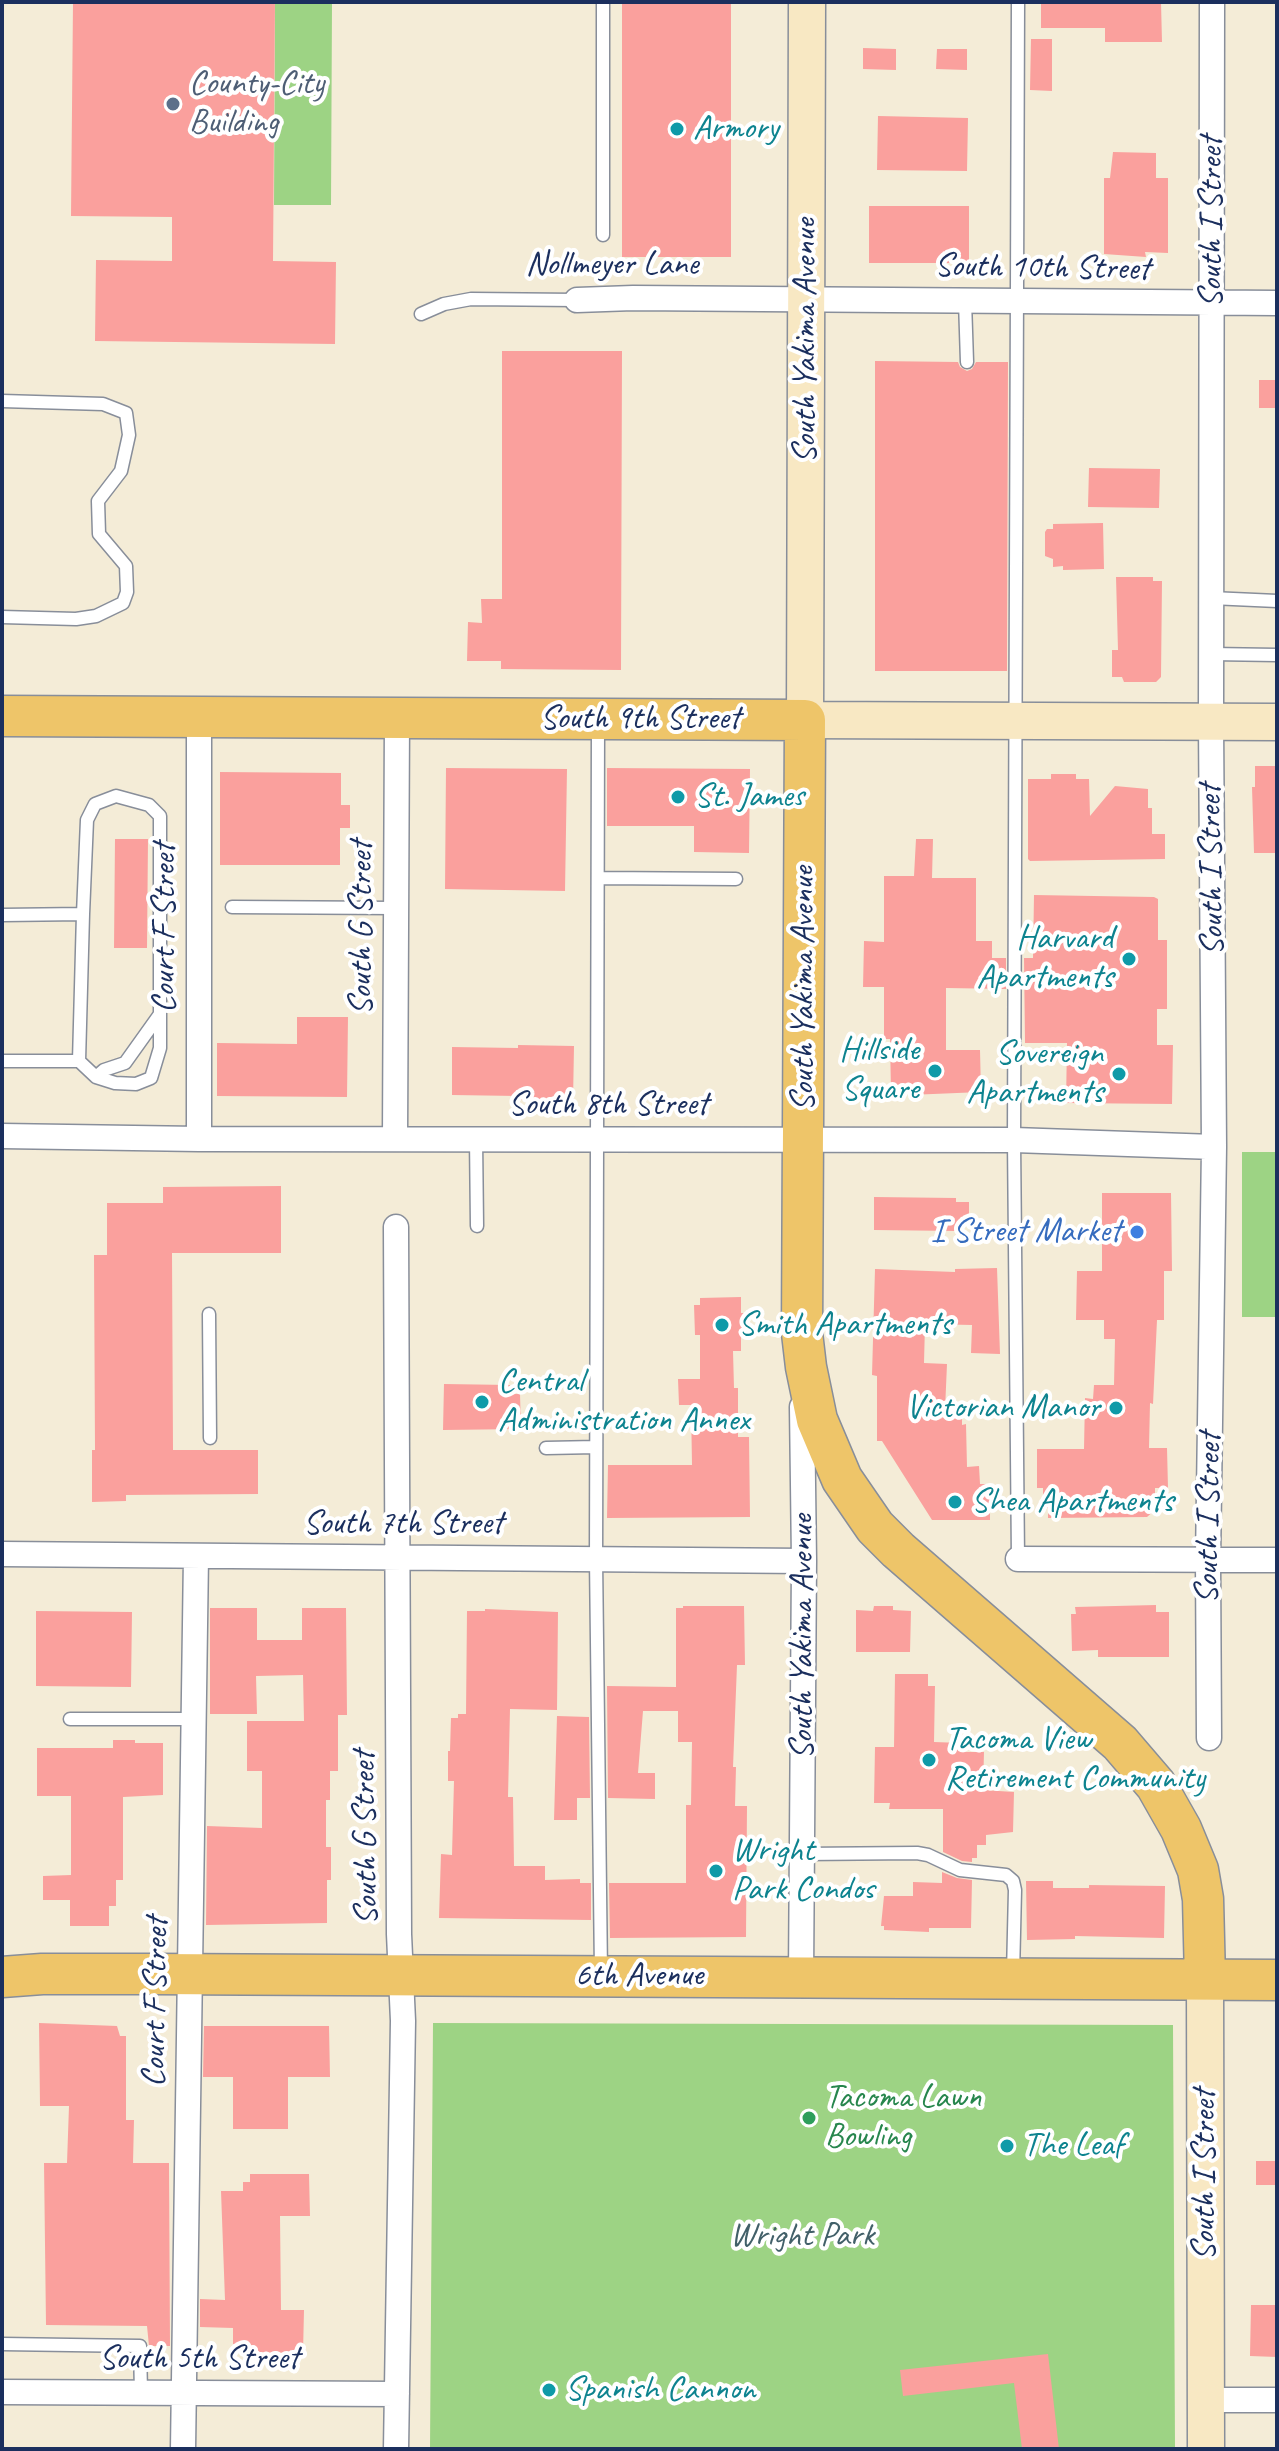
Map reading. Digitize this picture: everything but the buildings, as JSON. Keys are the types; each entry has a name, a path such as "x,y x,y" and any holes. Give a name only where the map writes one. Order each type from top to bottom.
{"main road":[{"name":"South Yakima Avenue","path":"802,1333 807,2"},
{"name":"South 9th Street","path":"2,716 1277,722"},
{"name":"South I Street","path":"802,1333 817,1420 828,1451 857,1505 898,1550 1120,1743 1156,1785 1181,1829 1198,1870 1203,1899 1205,1979 1206,2449"},
{"name":"6th Avenue","path":"2,1977 191,1974 1277,1980"}],"street":[{"name":"South I Street","path":"1209,1738 1208,1560 1214,1147 1212,2"},
{"name":"Nollmeyer Lane","path":"577,300 806,300"},
{"name":"South 10th Street","path":"806,300 1277,303"},
{"name":"Court F Street","path":"199,717 199,1139"},
{"name":"South G Street","path":"395,1138 397,718"},
{"name":"South 8th Street","path":"2,1136 1014,1140 1214,1147"},
{"name":"South G Street","path":"396,1227 401,1976 396,2449"},
{"name":"South Yakima Avenue","path":"801,1977 802,1333"},
{"name":"South 7th Street","path":"2,1554 804,1561"},
{"name":"Court F Street","path":"183,2449 196,1556"},
{"path":"1018,1559 1277,1560"},
{"name":"South 5th Street","path":"2,2392 397,2394"},
{"path":"1206,2400 1277,2400"}],"lane":[{"path":"603,2 603,235"},
{"path":"1018,2 1014,1140 1018,1559"},
{"name":"Nollmeyer Lane","path":"421,314 444,304 471,299 577,300"},
{"path":"965,301 967,362"},
{"path":"2,401 103,404 126,413 129,435 121,471 98,501 99,534 126,566 127,592 123,603 96,616 76,619 2,617"},
{"path":"1211,598 1277,601"},
{"path":"1211,654 1277,655"},
{"path":"598,719 596,1559 601,1976"},
{"path":"2,1061 79,1061 96,1077 115,1083 136,1084 151,1078 160,1048 160,816 149,805 116,796 95,804 87,820 79,1061"},
{"path":"598,878 736,879"},
{"path":"232,907 396,908"},
{"path":"2,915 83,914"},
{"path":"96,1077 104,1070 125,1063 160,1013"},
{"path":"476,1138 477,1226"},
{"path":"209,1314 210,1438"},
{"path":"546,1448 596,1447"},
{"path":"70,1719 194,1719"},
{"path":"802,1854 917,1853 960,1870 1006,1875 1013,1881 1015,1890 1013,1978"},
{"path":"2,2344 140,2346 141,2393"}],"green space":[{"path":"275,2 332,2 331,205 274,205"},
{"path":"1242,1152 1277,1152 1277,1317 1242,1317"},
{"name":"Wright Park","path":"433,2023 1173,2025 1175,2449 430,2449"}],"place":[{"name":"County-City Building","path":"173,104"},
{"name":"Armory","path":"677,129"},
{"name":"St. James","path":"678,797"},
{"name":"Harvard Apartments","path":"1129,959"},
{"name":"Hillside Square","path":"935,1071"},
{"name":"Sovereign Apartments","path":"1119,1074"},
{"name":"I Street Market","path":"1137,1232"},
{"name":"Smith Apartments","path":"722,1325"},
{"name":"Central Administration Annex","path":"482,1402"},
{"name":"Victorian Manor","path":"1116,1408"},
{"name":"Shea Apartments","path":"955,1502"},
{"name":"Tacoma View Retirement Community","path":"929,1760"},
{"name":"Wright Park Condos","path":"716,1871"},
{"name":"Tacoma Lawn Bowling","path":"809,2118"},
{"name":"The Leaf","path":"1007,2146"},
{"name":"Spanish Cannon","path":"549,2390"}]}
